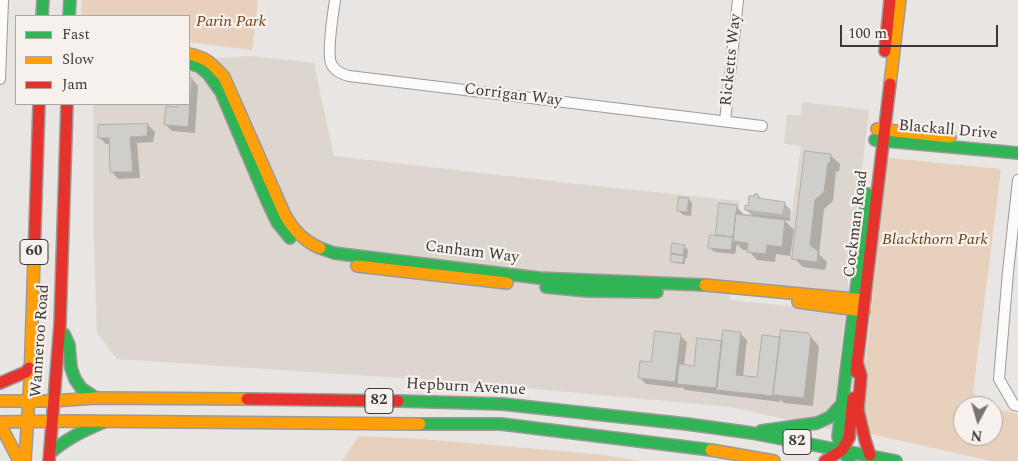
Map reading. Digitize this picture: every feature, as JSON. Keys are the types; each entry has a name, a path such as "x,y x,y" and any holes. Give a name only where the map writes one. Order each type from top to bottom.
{"main road":[{"path":"42,15 43,0"},
{"path":"69,15 70,0"},
{"name":"Cockman Road","path":"880,135 890,0"},
{"name":"Cockman Road","path":"842,450 849,438 857,362 864,224 880,135 900,0"},
{"name":"Canham Way","path":"190,54 200,56 209,62 224,77 289,222 301,237 313,245 328,251 539,278 715,285 859,305"},
{"name":"Canham Way","path":"190,62 206,71 221,92 277,222 288,236 300,246 327,261 403,272 587,291 726,295 859,305"},
{"name":"Wanneroo Road","path":"25,461 39,105"},
{"name":"Wanneroo Road","path":"50,457 60,324 67,105"},
{"name":"Blackall Drive","path":"880,135 1018,145"},
{"name":"Blackall Drive","path":"880,135 941,145 1018,153"},
{"name":"Cockman Road","path":"850,461 842,450 838,437 859,305"},
{"path":"60,324 69,346 71,364 76,381 80,388 96,398"},
{"path":"857,362 861,376 858,410 864,440 870,455"},
{"path":"0,384 26,372 29,368"},
{"name":"Hepburn Avenue","path":"0,401 54,401 96,398 502,404 752,433 896,461"},
{"path":"752,433 818,423 830,417 842,404"},
{"path":"50,457 62,443 84,430 104,422"},
{"path":"0,423 20,461"},
{"name":"82","path":"0,423 501,424 721,451 774,461"},
{"path":"825,461 842,450"}],"street":[{"path":"0,79 2,0"},
{"name":"Corrigan Way","path":"334,0 330,60 331,64 341,74 374,80 762,126"},
{"name":"Ricketts Way","path":"725,121 738,0"},
{"path":"1018,180 1013,273 999,379 1014,405 1018,406"}],"shaded area":[{"path":"251,56 315,63 334,156 739,201 739,213 791,218 801,146 784,144 787,115 801,115 802,102 869,110 848,281 849,295 730,281 730,300 845,312 832,430 731,407 459,382 117,359 97,333 93,105 190,105 190,60"}],"green space":[{"name":"Parin Park","path":"82,0 258,0 252,50 190,42 190,15 81,15"},
{"name":"Blackthorn Park","path":"888,158 1001,169 973,392 976,396 953,396 953,446 1003,446 1003,410 1018,414 1018,461 991,461 858,431"},
{"path":"359,436 422,439 605,455 640,461 342,461"}],"building":[{"path":"190,78 192,78 190,102"},
{"path":"177,105 190,105 188,127 164,125 166,106 177,107"},
{"path":"148,124 147,136 130,137 133,172 110,172 109,138 98,138 98,125"},
{"path":"805,151 831,154 824,192 815,200 810,245 818,251 817,262 792,259"},
{"path":"758,194 758,198 785,202 783,215 745,210 745,205 748,206 749,196 754,196"},
{"path":"679,197 689,198 687,212 677,211"},
{"path":"719,203 737,205 733,237 716,235"},
{"path":"736,214 785,220 782,247 767,245 766,254 747,252 748,243 733,241"},
{"path":"710,235 733,237 731,250 708,248"},
{"path":"672,243 685,245 683,255 671,253"},
{"path":"671,254 684,256 683,263 671,262"},
{"path":"723,330 741,332 736,375 757,377 762,335 780,337 773,396 716,390"},
{"path":"781,330 808,333 811,337 804,398 773,395"},
{"path":"655,331 681,334 675,382 638,378 640,361 651,362"},
{"path":"697,338 722,341 717,388 677,384 679,364 694,366"}],"traffic: fast":[{"path":"42,15 43,0"},
{"path":"69,15 70,0"},
{"path":"190,63 200,67 208,74 221,92 268,203 277,222 290,238"},
{"path":"875,140 1018,153"},
{"path":"850,461 842,450 838,437 868,194"},
{"path":"320,248 334,253 539,278 705,285"},
{"path":"546,287 587,291 657,292"},
{"path":"64,334 69,345 71,368 75,379 81,388 96,398"},
{"path":"398,401 502,404 687,424 752,433 896,461"},
{"path":"761,431 817,423 830,417 842,404"},
{"path":"50,453 62,443 104,422"},
{"path":"420,424 501,424 711,450"}],"traffic: slow":[{"path":"890,84 900,0"},
{"path":"190,54 201,57 209,62 224,77 285,215 300,235 320,248"},
{"path":"877,129 950,137"},
{"path":"25,461 34,259"},
{"path":"357,266 507,283"},
{"path":"705,285 865,300"},
{"path":"798,302 864,311"},
{"path":"0,401 53,401 96,398 247,399"},
{"path":"0,422 420,424"},
{"path":"0,424 19,461"},
{"path":"711,450 774,461"}],"traffic: jam":[{"path":"885,51 890,0"},
{"path":"856,372 890,84"},
{"path":"34,259 39,105"},
{"path":"49,461 60,324 67,105"},
{"path":"857,362 861,376 858,410 870,455"},
{"path":"0,383 26,372 29,368"},
{"path":"825,461 842,450 849,438 853,398"},
{"path":"247,399 398,401"}]}
